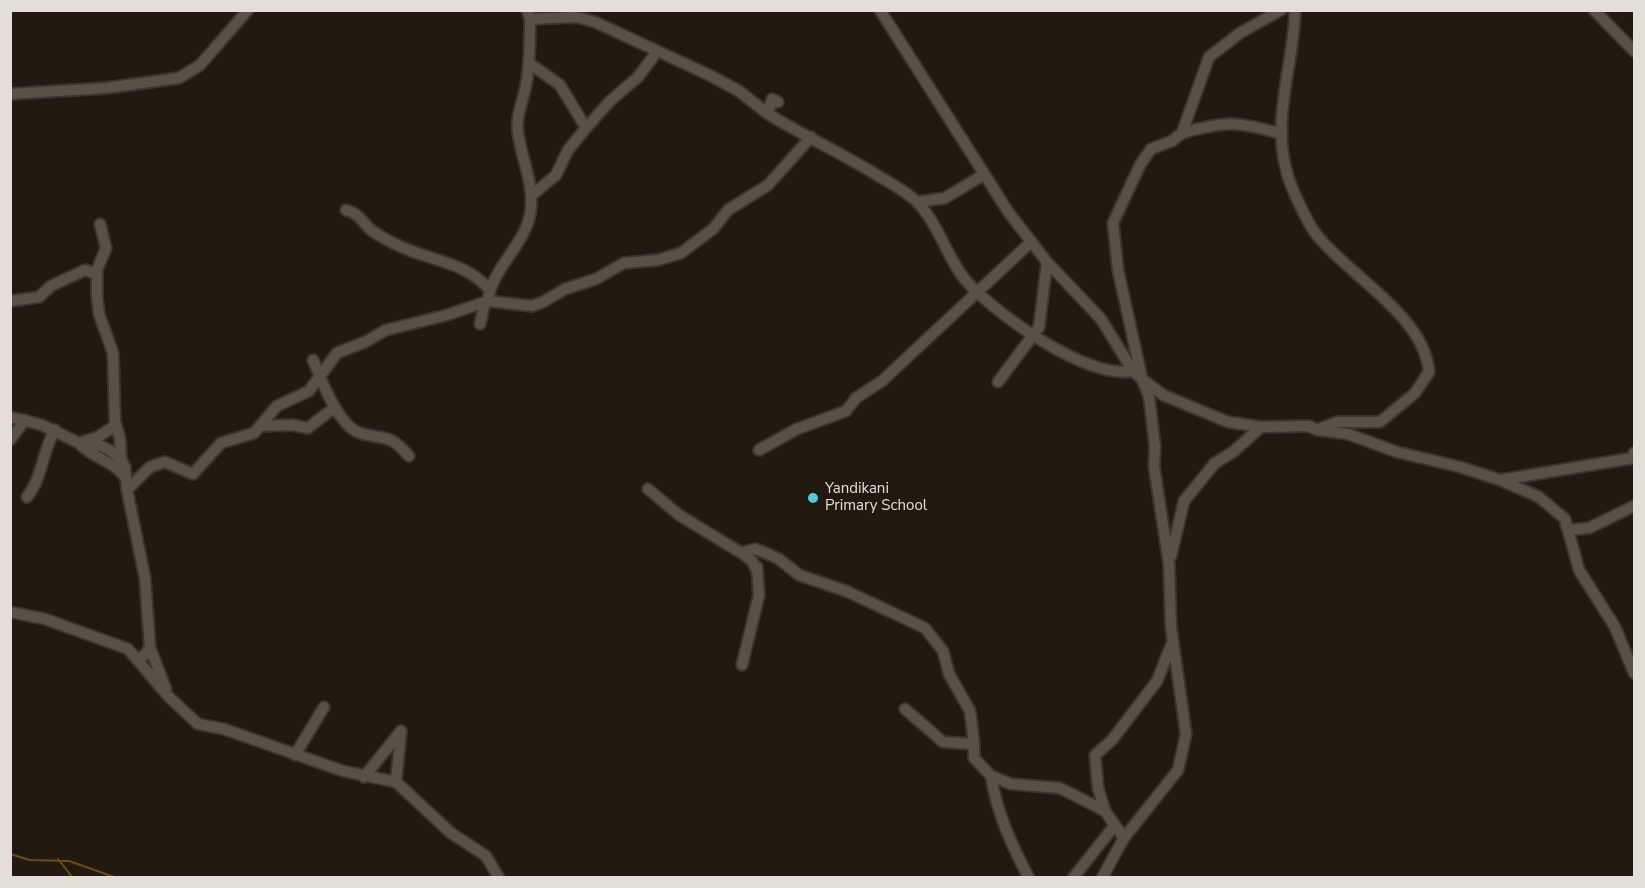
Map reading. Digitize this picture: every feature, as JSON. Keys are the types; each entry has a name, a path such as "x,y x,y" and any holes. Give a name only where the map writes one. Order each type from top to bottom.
{"street":[{"path":"10,94 106,87 179,78 200,65 248,10"},
{"path":"880,10 983,175 1030,242 1101,319 1133,371 1142,379 1163,395 1228,422 1261,427 1309,426 1317,430 1348,434 1397,452 1500,480 1539,497 1565,519 1579,570 1615,627 1635,673"},
{"path":"1182,133 1209,57 1240,33 1281,10"},
{"path":"1295,10 1294,42 1280,115 1287,173 1315,233 1349,269 1412,327 1428,358 1429,372 1415,393 1380,422 1337,422 1317,430"},
{"path":"1594,10 1635,51"},
{"path":"480,324 487,297 520,240 529,218 531,196 529,172 518,126 529,63 529,15 576,17 595,22 739,91 768,114 834,148 917,202 945,243 967,282 1032,334 1091,367 1119,373 1133,371"},
{"path":"531,196 556,175 568,150 610,101 638,77 656,52"},
{"path":"529,63 560,86 586,128"},
{"path":"768,114 772,99 778,102"},
{"path":"1102,878 1124,838 1178,770 1186,734 1169,598 1169,564 1154,466 1155,447 1149,396 1142,379 1118,270 1113,223 1140,165 1151,148 1172,141 1182,133 1220,123 1248,124 1282,134"},
{"path":"127,490 150,467 165,462 192,474 221,443 254,433 277,406 309,391 337,352 365,342 386,330 447,315 487,297 532,306 565,289 596,279 624,263 658,260 681,253 713,229 728,210 768,185 811,137"},
{"path":"917,202 945,198 983,175"},
{"path":"346,210 355,212 371,230 416,255 439,259 477,275 487,297"},
{"path":"100,224 106,248 97,274 99,314 113,353 116,425 120,439 121,459 125,467 124,476"},
{"path":"759,450 797,429 846,411 856,398 882,381 1030,242"},
{"path":"998,382 1039,327 1047,262"},
{"path":"10,302 39,297 51,286 85,270 97,274"},
{"path":"313,360 335,407 347,423 359,433 390,439 409,456"},
{"path":"260,426 292,425 308,428 335,407"},
{"path":"10,417 55,430 79,443 101,446 121,459"},
{"path":"10,440 25,420"},
{"path":"79,443 98,437 116,425"},
{"path":"1169,564 1184,501 1215,463 1233,452 1261,427"},
{"path":"27,497 35,486 45,446 55,430"},
{"path":"79,443 88,454 120,469 124,476 145,578 150,648 169,697"},
{"path":"1500,480 1634,458 1635,453"},
{"path":"648,489 697,527 752,561 757,572"},
{"path":"1565,519 1568,530 1589,528 1635,506"},
{"path":"741,553 755,549 779,559 806,578 846,591 925,628 943,651 949,674 970,711 974,758 991,776 1011,784 1059,788 1105,812"},
{"path":"742,665 759,595 755,549"},
{"path":"10,612 45,619 129,648 169,697 198,724 224,729 364,777 396,782 451,833 486,856 499,878"},
{"path":"1124,838 1105,812 1098,788 1095,755 1112,740 1157,681 1174,637"},
{"path":"139,661 150,648"},
{"path":"295,755 324,707"},
{"path":"906,709 944,742 974,744"},
{"path":"364,777 401,731 396,782"},
{"path":"991,776 996,804 1003,825 1029,878"},
{"path":"1073,878 1115,825"}],"waterway":[{"path":"10,854 30,860 69,861 117,878"},
{"path":"58,859 73,878"}],"place":[{"name":"Yandikani Primary School","path":"813,498"}]}
